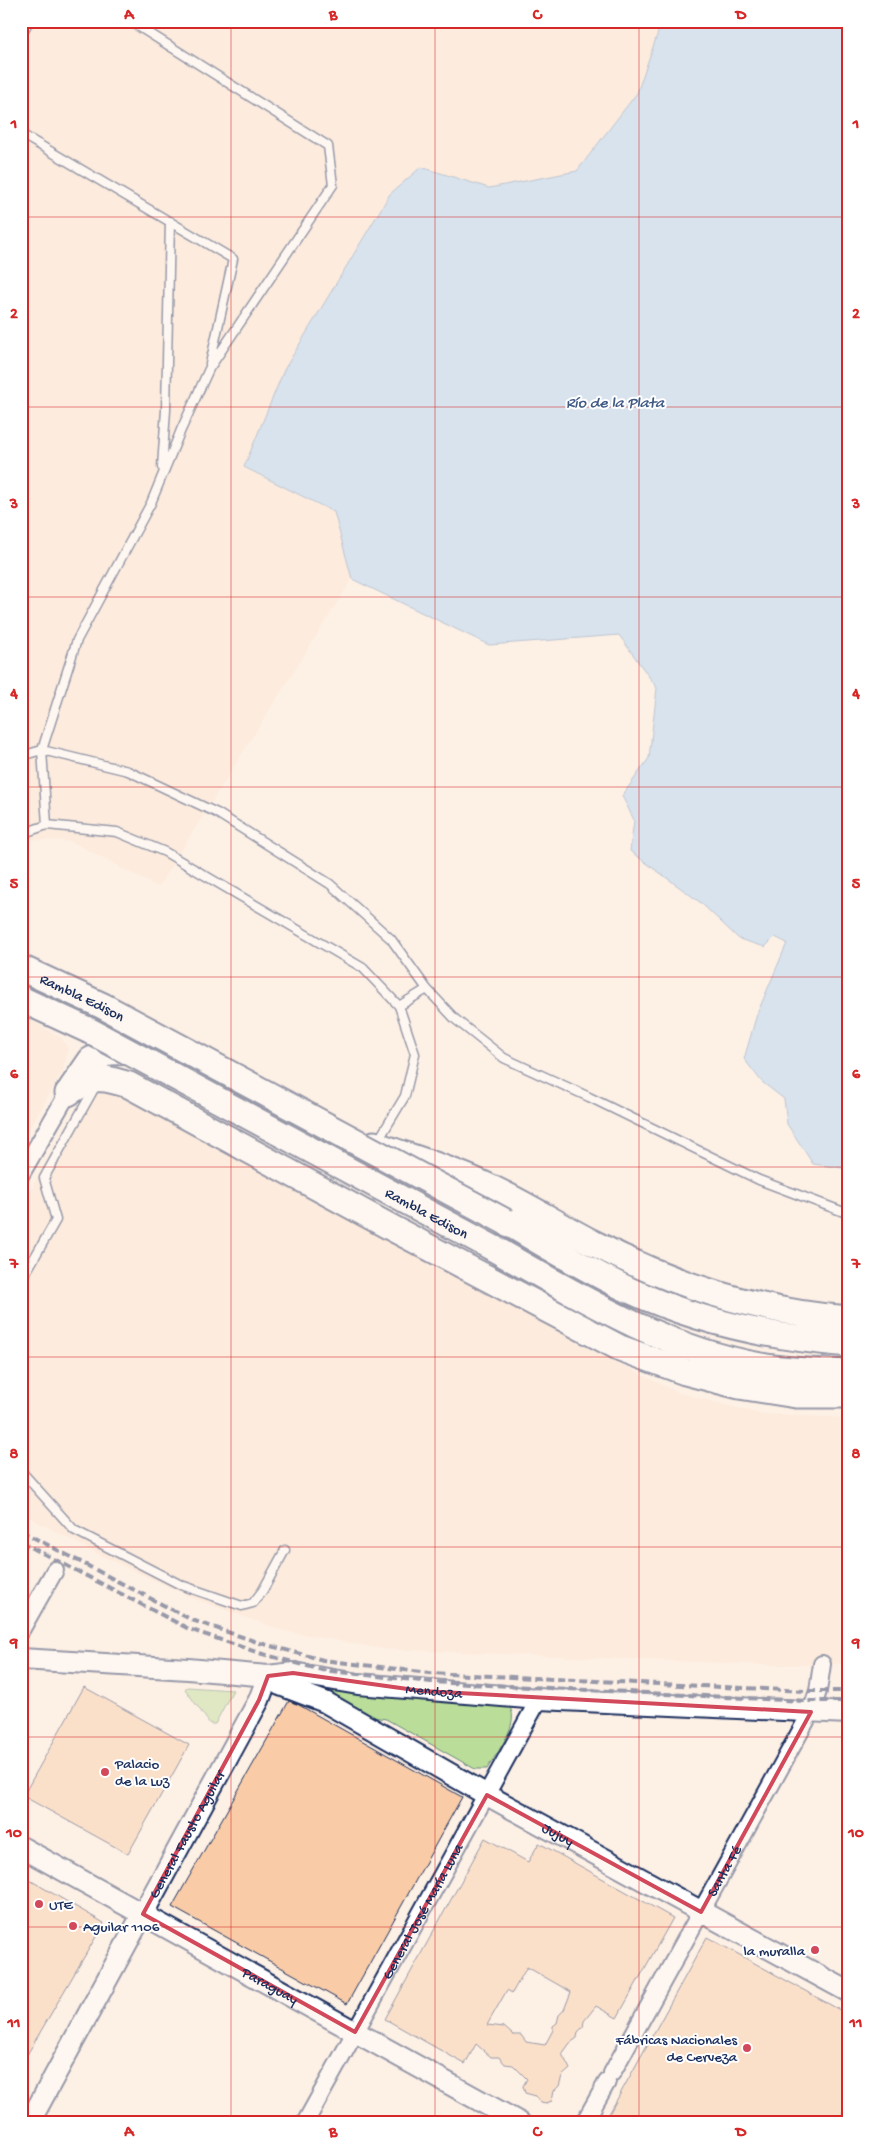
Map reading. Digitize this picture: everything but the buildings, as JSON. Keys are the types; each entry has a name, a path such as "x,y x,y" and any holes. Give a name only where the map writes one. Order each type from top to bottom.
{"main road":[{"name":"Rambla Edison","path":"21,968 103,1006 629,1290 676,1309 738,1328 780,1337 849,1344"},
{"name":"Rambla Edison","path":"21,999 90,1031 494,1248 616,1317 659,1336 729,1359 762,1366 849,1374"},
{"path":"68,1093 91,1060 108,1052 139,1051 376,1145 444,1166 489,1186 595,1244 651,1270 702,1290 771,1309 808,1316 849,1319"},
{"path":"68,1093 89,1079 106,1077 129,1085 392,1228 620,1348 685,1372 739,1386 796,1395 849,1394"}],"street":[{"path":"21,1174 68,1093"},
{"path":"21,1630 55,1570"},
{"name":"Mendoza","path":"21,1660 188,1669 268,1676 294,1673 376,1686 539,1699 849,1713"},
{"name":"Santa Fé","path":"584,2123 811,1712 818,1691 822,1664"},
{"name":"Jujuy","path":"268,1676 280,1684 325,1702 487,1795 849,1992"},
{"name":"General Fausto Aguilar","path":"33,2117 259,1700 268,1676"},
{"name":"General José María Luna","path":"305,2123 539,1699"},
{"name":"Paraguay","path":"21,1847 520,2123"}],"lane":[{"path":"21,35 29,21"},
{"path":"47,825 42,750 77,640 151,503 209,369 333,185 328,146 130,21"},
{"path":"21,134 233,259 209,369"},
{"path":"151,503 164,463 170,221"},
{"path":"21,756 42,750 128,771 217,813 330,884 391,940 427,989 455,1019 504,1058 589,1097 759,1180 849,1214"},
{"path":"21,834 47,825 117,832 165,852 363,968 399,1006 415,1054 405,1096 376,1145"},
{"path":"399,1006 427,989"},
{"path":"21,1281 56,1220 44,1178 99,1078"},
{"path":"21,1471 74,1530 181,1585 242,1606 253,1603 264,1590 285,1550"}],"highlighted area":[{"path":"293,1673 422,1691 811,1712 701,1912 487,1795 355,2032 143,1914 259,1700 268,1676"}],"shaded area":[{"path":"21,21 662,21 637,93 577,171 489,188 421,167 390,194 284,370 244,467 335,512 352,579 158,887 71,841 21,839"},
{"path":"21,1015 61,1038 68,1048 63,1070 21,1143"},
{"path":"97,1072 587,1348 679,1393 760,1414 849,1418 849,1664 772,1665 383,1649 281,1630 195,1599 100,1555 21,1513 21,1207"}],"green space":[{"path":"187,1687 233,1690 215,1724 210,1724 185,1689"},
{"path":"333,1690 377,1696 507,1704 511,1710 511,1727 502,1746 487,1769 475,1769 386,1719 367,1716 327,1694"}],"water":[{"name":"Río de la Plata","path":"662,21 849,21 849,1169 813,1164 787,1124 784,1099 762,1082 744,1059 757,1014 787,943 775,937 765,947 739,939 701,903 630,851 634,820 622,796 649,758 657,688 619,635 489,645 352,579 334,512 244,467 284,370 390,194 421,167 489,188 577,171 637,93"}],"railway":[{"path":"21,1531 192,1620 260,1643 323,1660 429,1673 806,1691 849,1691"},
{"path":"21,1542 189,1629 259,1653 322,1670 431,1682 804,1701 849,1701"}],"place":[{"name":"Palacio de la Luz","path":"105,1772"},
{"name":"UTE","path":"39,1904"},
{"name":"Aguilar 1106","path":"73,1926"},
{"name":"la muralla","path":"815,1950"},
{"name":"Fábricas Nacionales de Cerveza","path":"747,2048"}]}
